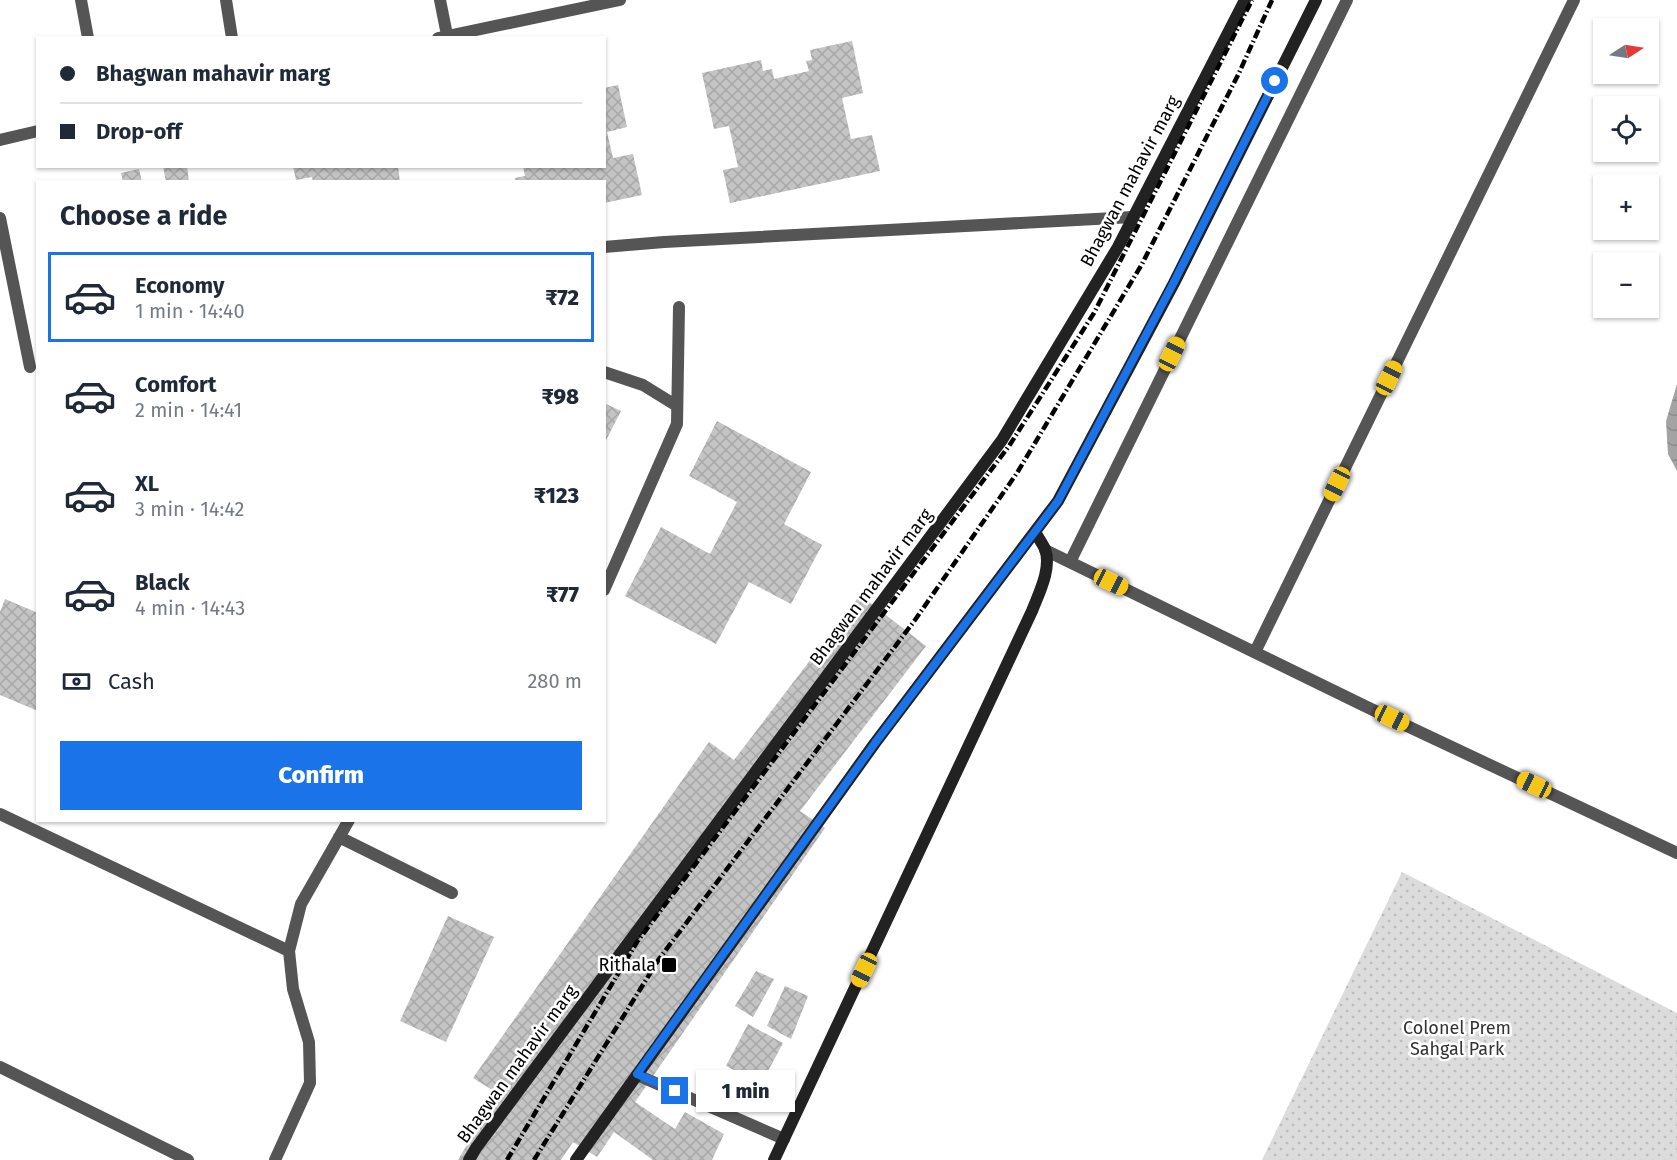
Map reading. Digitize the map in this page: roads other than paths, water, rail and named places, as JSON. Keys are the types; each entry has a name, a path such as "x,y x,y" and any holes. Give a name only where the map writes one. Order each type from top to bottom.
{"main road":[{"name":"Bhagwan mahavir marg","path":"469,1160 1002,440 1118,247 1245,0"},
{"path":"576,1160 875,743 1058,501 1168,294 1316,0"},
{"path":"774,1160 1032,611 1046,568 1045,550 1035,532"}],"street":[{"path":"81,0 88,36"},
{"path":"226,0 232,36"},
{"path":"440,0 442,36 620,0"},
{"path":"1070,562 1347,0"},
{"path":"1255,652 1574,0"},
{"path":"0,140 36,131"},
{"path":"606,247 1133,217"},
{"path":"0,218 30,367"},
{"path":"606,585 677,424 679,307"},
{"path":"606,373 643,385 677,406"},
{"path":"1045,550 1677,852"},
{"path":"0,814 289,951"},
{"path":"275,1160 310,1083 309,1042 293,989 289,951 301,904 348,822"},
{"path":"339,837 452,893"},
{"path":"0,1067 188,1160"},
{"path":"637,1074 784,1139"}],"water":[{"path":"1677,384 1677,471 1668,454 1666,421"}],"railway":[{"path":"507,1160 637,942 1009,446 1094,313 1252,0"},
{"path":"534,1160 659,959 915,620 1017,473 1142,264 1239,73 1272,0"}],"place":[{"name":"Rithala","path":"669,965"}],"park label":[{"name":"Colonel Prem Sahgal Park","path":"1457,1038"}]}
